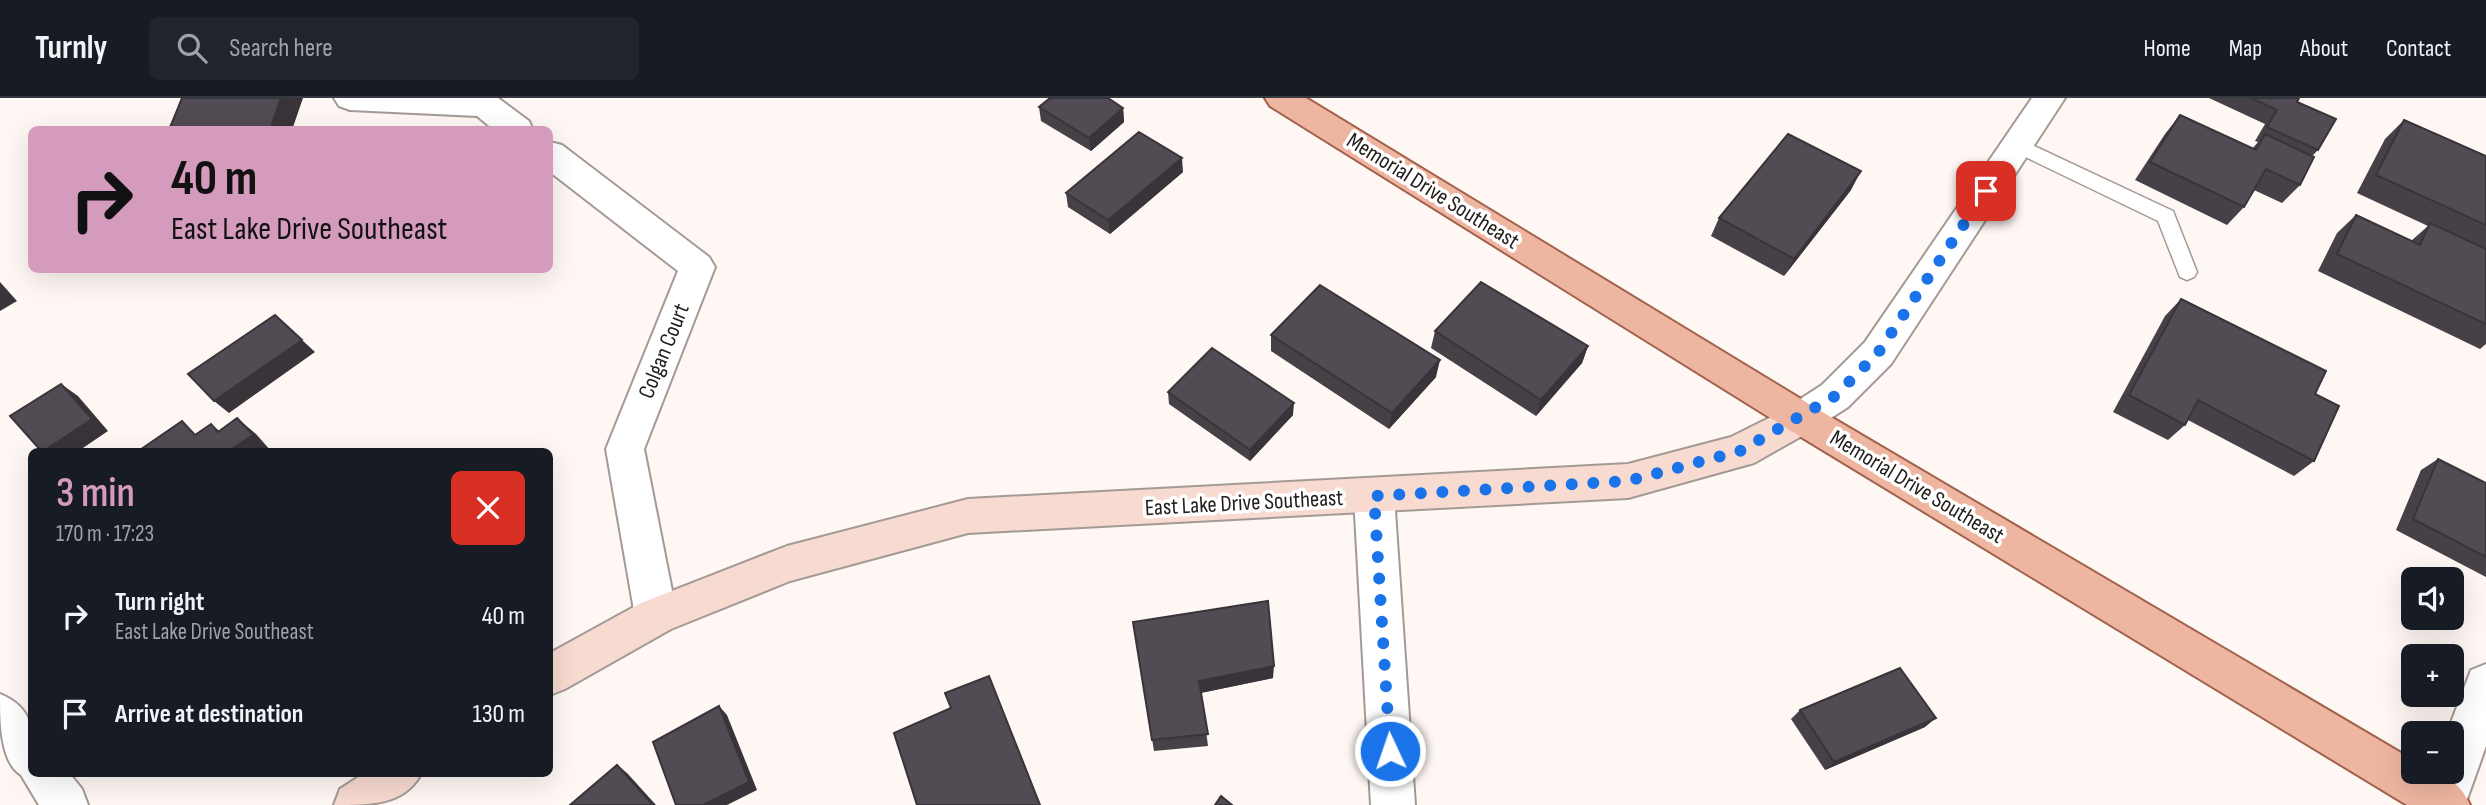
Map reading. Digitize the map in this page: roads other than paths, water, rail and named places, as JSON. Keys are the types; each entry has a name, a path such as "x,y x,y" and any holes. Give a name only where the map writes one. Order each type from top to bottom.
{"main road":[{"name":"Memorial Drive Southeast","path":"1281,98 1801,418 2446,804"}],"street":[{"path":"350,98 485,105 512,126"},
{"name":"East Lake Drive Southeast","path":"553,673 656,616 787,564 968,516 1628,481 1740,451 1835,396 1878,353 2049,98"},
{"name":"Colgan Court","path":"553,156 697,267 625,449 656,616"},
{"path":"1374,496 1393,805"},
{"path":"2446,804 2486,684"},
{"path":"0,715 28,753"},
{"path":"45,777 66,805"},
{"path":"356,805 395,777"}],"lane":[{"path":"2017,145 2166,216 2187,271"}]}
